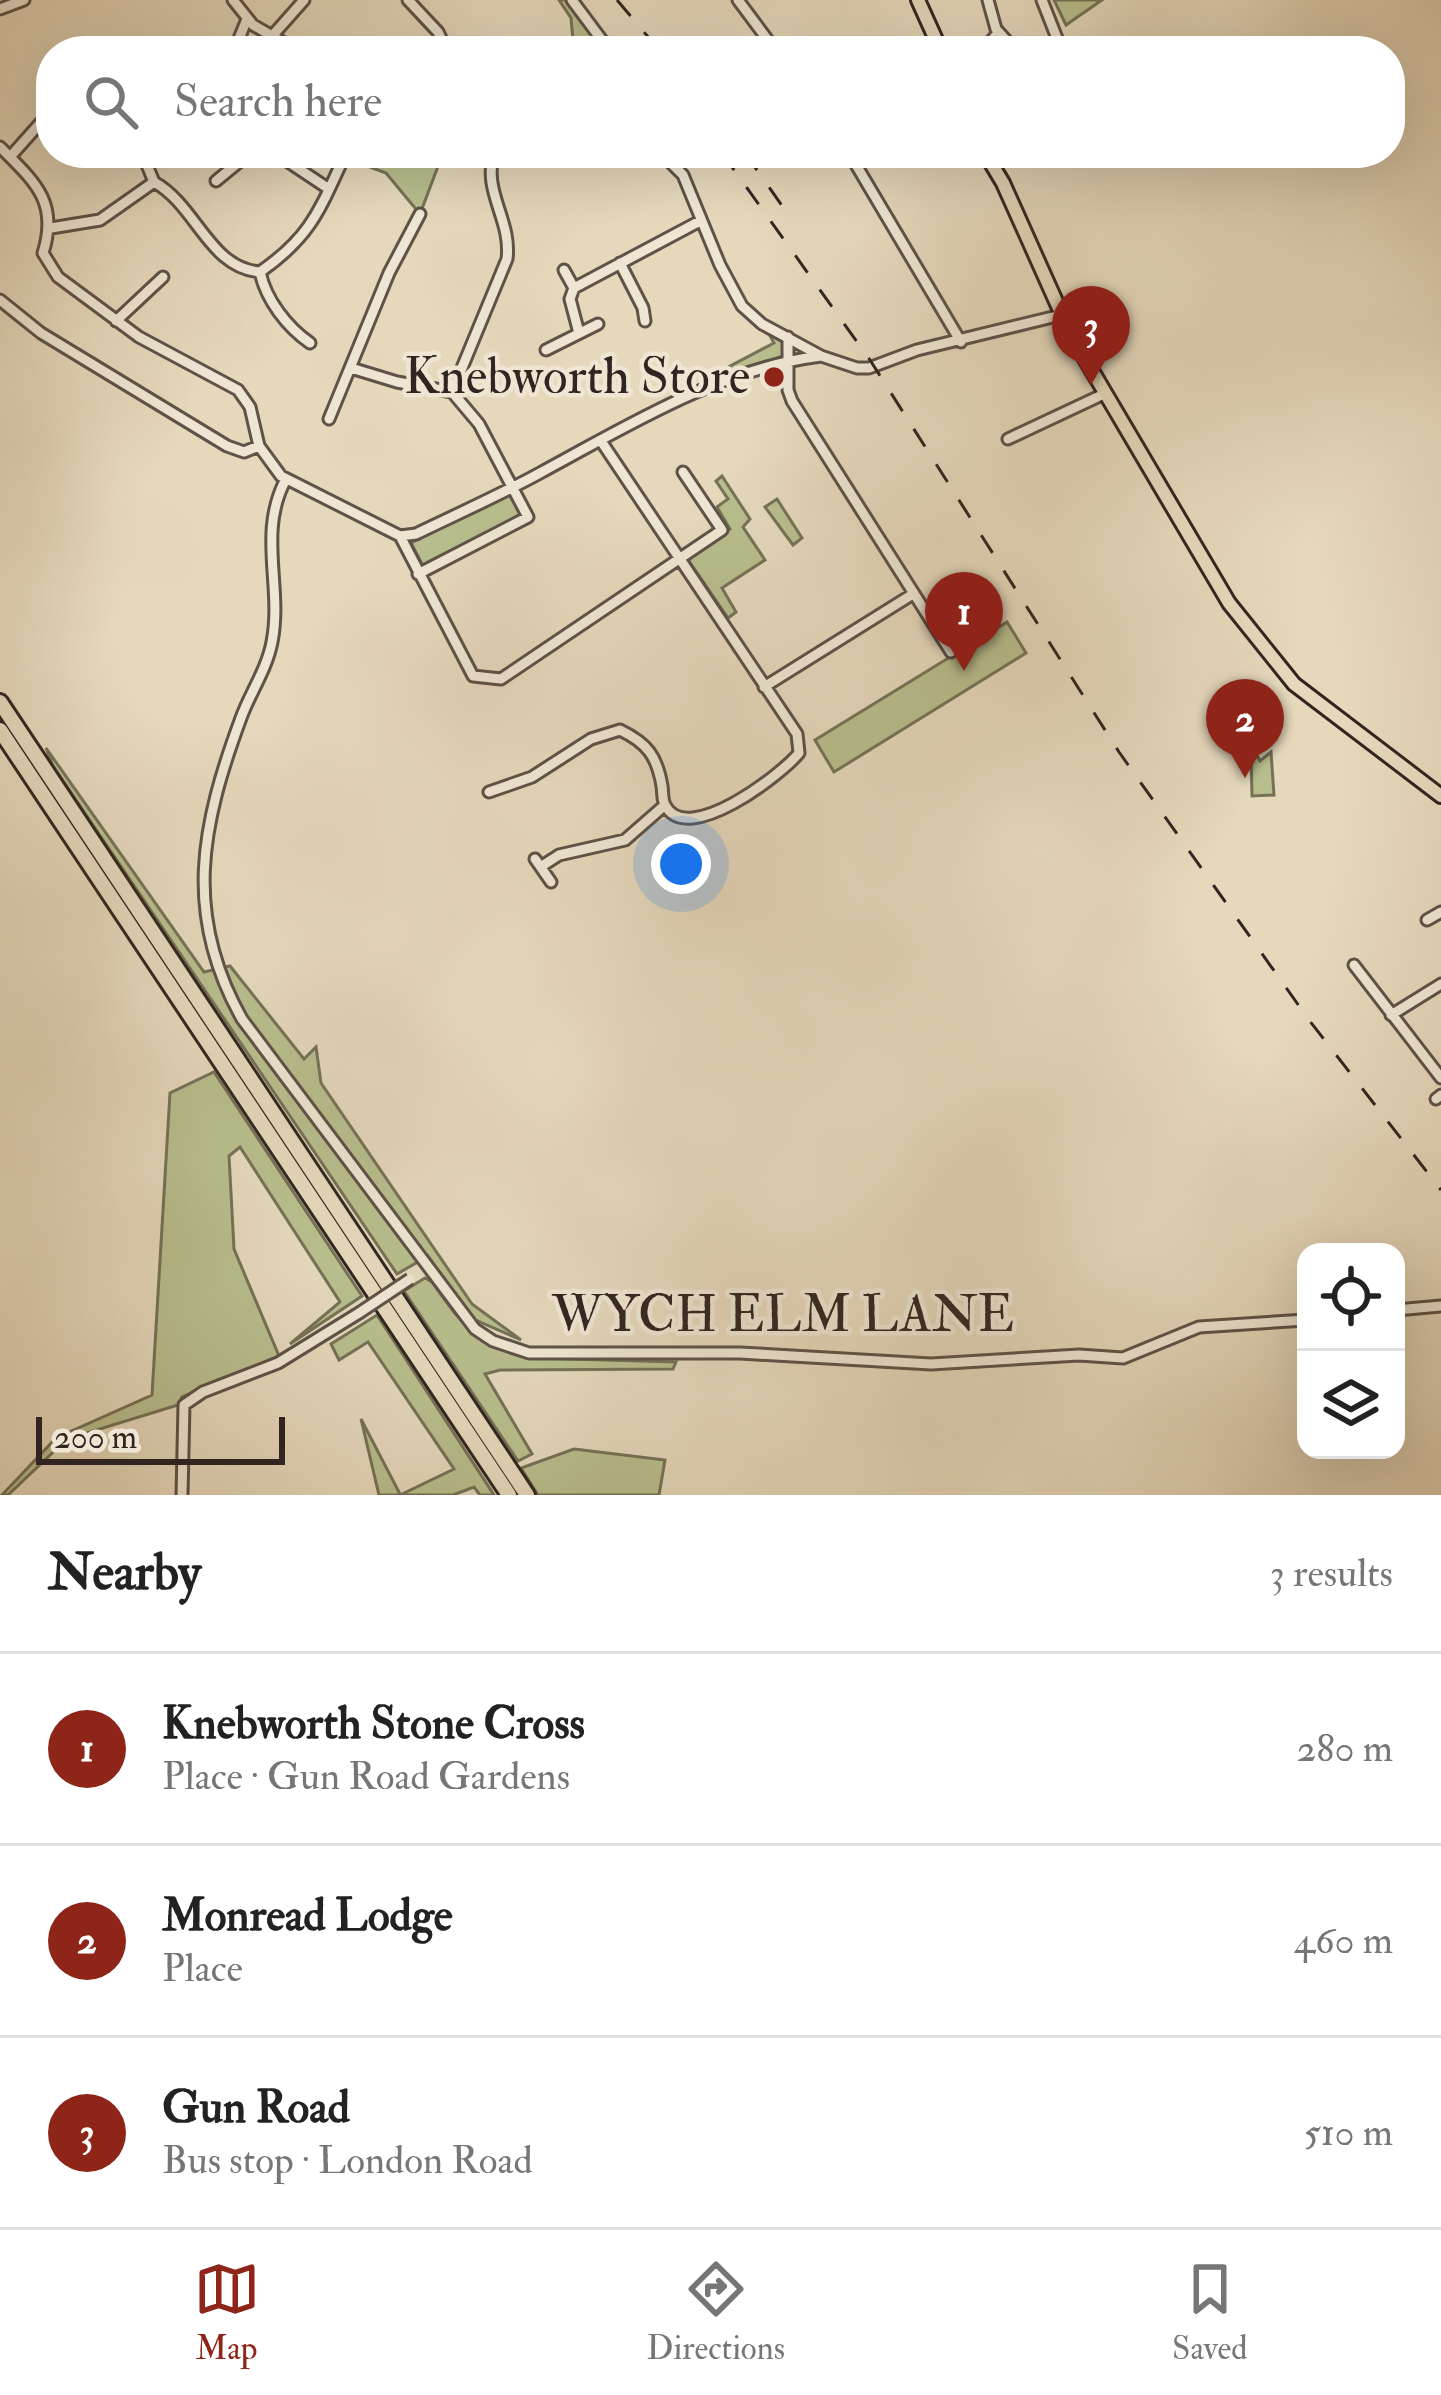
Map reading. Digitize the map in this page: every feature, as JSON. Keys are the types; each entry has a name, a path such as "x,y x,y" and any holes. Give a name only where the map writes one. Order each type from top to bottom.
{"highway":[{"path":"0,702 527,1495"},
{"path":"0,730 509,1495"}],"main road":[{"path":"918,0 934,36"},
{"path":"994,168 1035,250 1060,315 1229,603 1270,658 1313,701 1441,796"}],"street":[{"path":"0,8 24,0"},
{"path":"233,0 247,19 274,35 304,0"},
{"path":"408,0 441,36"},
{"path":"572,0 600,36"},
{"path":"738,0 765,36"},
{"path":"988,0 1003,36"},
{"path":"1042,0 1057,36"},
{"path":"241,36 247,19"},
{"path":"995,36 999,32"},
{"path":"10,157 36,128"},
{"path":"0,147 49,206 51,228 43,253 58,278 139,337 238,389 250,407 259,446 286,479 400,536 416,534 513,488 669,403 821,356"},
{"path":"148,168 154,182 185,206 224,261 260,272 279,259 320,214 338,168"},
{"path":"216,181 232,168"},
{"path":"297,168 328,189"},
{"path":"452,392 507,259 508,235 490,186 492,168"},
{"path":"675,168 742,306 753,318 821,356 869,368 908,353 1060,315"},
{"path":"858,168 961,342"},
{"path":"51,228 100,220 154,182"},
{"path":"329,419 389,273 420,214"},
{"path":"579,333 570,298 574,288 700,221"},
{"path":"620,263 645,321"},
{"path":"563,270 574,288"},
{"path":"260,272 284,320 310,343"},
{"path":"116,321 163,277"},
{"path":"0,300 40,333 227,446 244,452 259,446"},
{"path":"546,350 598,324"},
{"path":"788,337 792,401 951,652"},
{"path":"351,368 452,392 479,424 528,517 418,574"},
{"path":"1008,440 1106,393"},
{"path":"489,792 532,777 591,739 620,730 653,753 665,805 689,818 718,813 799,753 796,734 601,440"},
{"path":"400,536 473,676 501,679 722,530 683,472"},
{"name":"WYCH ELM LANE","path":"286,479 270,532 273,641 212,801 203,897 209,943 215,967 242,1018 475,1329 493,1341 529,1353 740,1353 931,1364 1079,1354 1123,1358 1183,1331 1297,1321"},
{"path":"764,686 913,594"},
{"path":"551,882 538,862 625,840 665,805"},
{"path":"1427,920 1441,912"},
{"path":"1354,965 1441,1078"},
{"path":"1391,1015 1441,984"},
{"path":"1430,1065 1441,1057"},
{"path":"182,1495 184,1405 203,1392 278,1363 429,1266"},
{"path":"1405,1309 1441,1306"}],"green space":[{"path":"559,0 568,0 593,35 573,36 571,18"},
{"path":"1054,0 1102,0 1066,25"},
{"path":"373,168 437,168 420,214 386,173"},
{"path":"768,332 783,341 783,356 717,380 713,375 774,343"},
{"path":"722,476 750,519 743,527 765,560 722,588 736,612 728,618 689,561 692,554 730,529 717,507 728,499 716,481"},
{"path":"512,493 522,515 472,545 423,566 411,543"},
{"path":"777,499 802,538 793,545 765,507"},
{"path":"1007,622 1026,653 834,772 815,740"},
{"path":"46,748 204,972 230,966 304,1059 316,1047 321,1083 472,1304 521,1340 471,1318 428,1256 397,1274 53,766"},
{"path":"1271,752 1274,795 1252,796 1251,753 1260,761"},
{"path":"214,1072 362,1296 290,1344 340,1302 240,1147 229,1156 234,1249 279,1356 182,1397 178,1405 67,1439 8,1495 2,1495 56,1438 152,1395 170,1093"},
{"path":"425,1278 474,1332 499,1348 533,1358 676,1362 673,1369 485,1374 532,1454 518,1461 404,1291"},
{"path":"377,1315 494,1495 480,1495 474,1487 453,1495 400,1495 454,1469 368,1342 339,1360 331,1344"},
{"path":"361,1419 400,1494 400,1495 379,1495"},
{"path":"574,1449 665,1460 659,1495 538,1495 521,1468"}],"railway":[{"path":"617,0 647,36"},
{"path":"733,168 870,360 1119,752 1309,1020 1441,1190"},
{"path":"756,168 783,207"}],"place":[{"name":"Knebworth Store","path":"774,377"},
{"name":"Gun Road","path":"1091,385"},
{"name":"Knebworth Stone Cross","path":"964,671"},
{"name":"Monread Lodge","path":"1245,778"}]}
